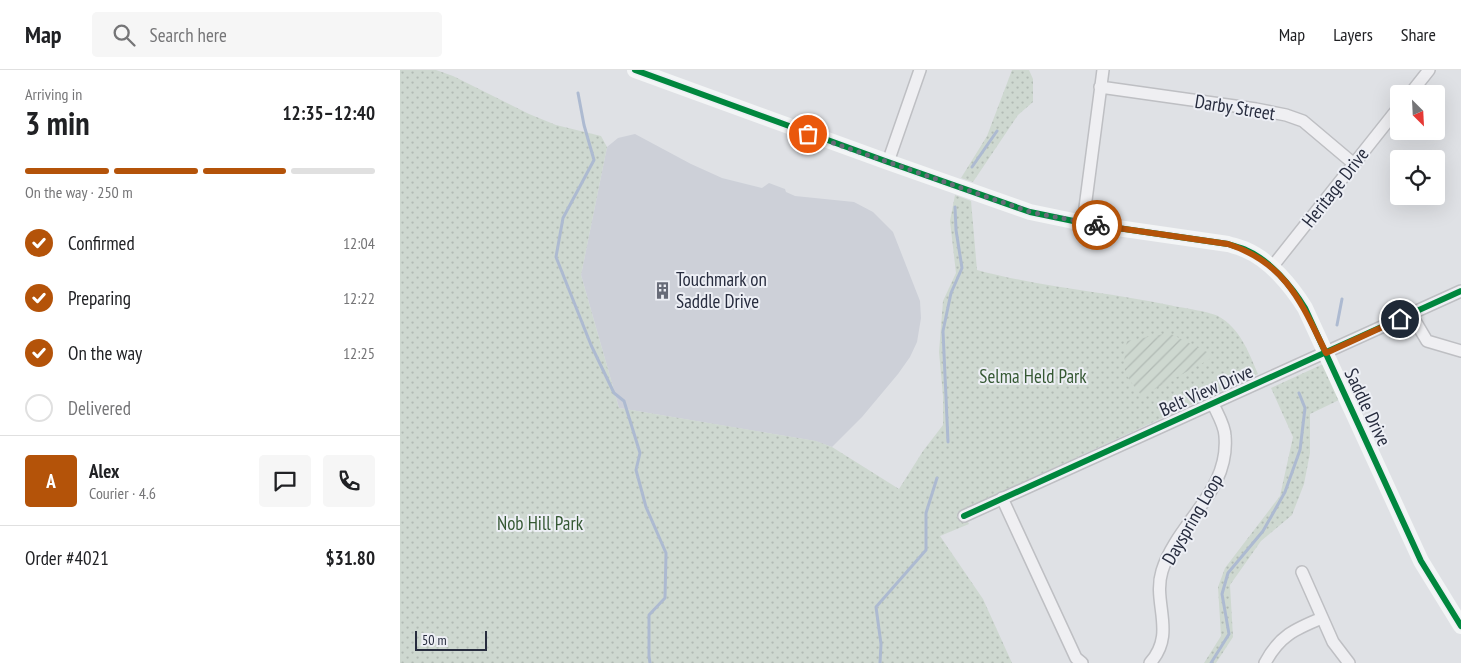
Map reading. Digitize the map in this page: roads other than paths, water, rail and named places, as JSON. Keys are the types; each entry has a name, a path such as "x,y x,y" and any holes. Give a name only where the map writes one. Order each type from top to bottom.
{"street":[{"name":"Saddle Drive","path":"637,70 1030,212 1083,223 1228,244 1248,250 1272,267 1295,292 1326,353 1422,560 1461,626"},
{"path":"888,162 920,70"},
{"path":"1083,223 1103,70"},
{"path":"1417,85 1428,70"},
{"name":"Darby Street","path":"1100,87 1286,115 1303,121 1354,164"},
{"name":"Heritage Drive","path":"1272,267 1390,118"},
{"name":"Belt View Drive","path":"964,516 1461,291"},
{"path":"1411,314 1426,341 1461,351"},
{"name":"Dayspring Loop","path":"1150,663 1157,656 1164,626 1160,598 1161,573 1170,549 1214,487 1224,463 1226,434 1213,404"},
{"path":"1002,498 1076,658 1082,663"},
{"path":"1302,572 1333,642 1349,663"},
{"path":"1264,663 1272,648 1296,629 1322,618"}],"waterway":[{"path":"578,93 584,125 594,160 563,218 556,257 591,345 614,393 624,401 640,453 636,470 646,507 666,553 665,598 649,615 650,663"},
{"path":"972,167 997,131"},
{"path":"948,442 943,331 951,293 962,268 956,230 955,207"},
{"path":"1337,325 1342,299"},
{"path":"1211,663 1229,634 1222,594 1228,573 1263,531 1285,492 1300,450 1305,408 1299,393"},
{"path":"880,663 881,644 876,607 926,550 926,513 937,478"}],"place":[{"name":"Touchmark on Saddle Drive","path":"662,290"}],"park label":[{"name":"Selma Held Park","path":"1033,376"},
{"name":"Nob Hill Park","path":"540,523"}]}
